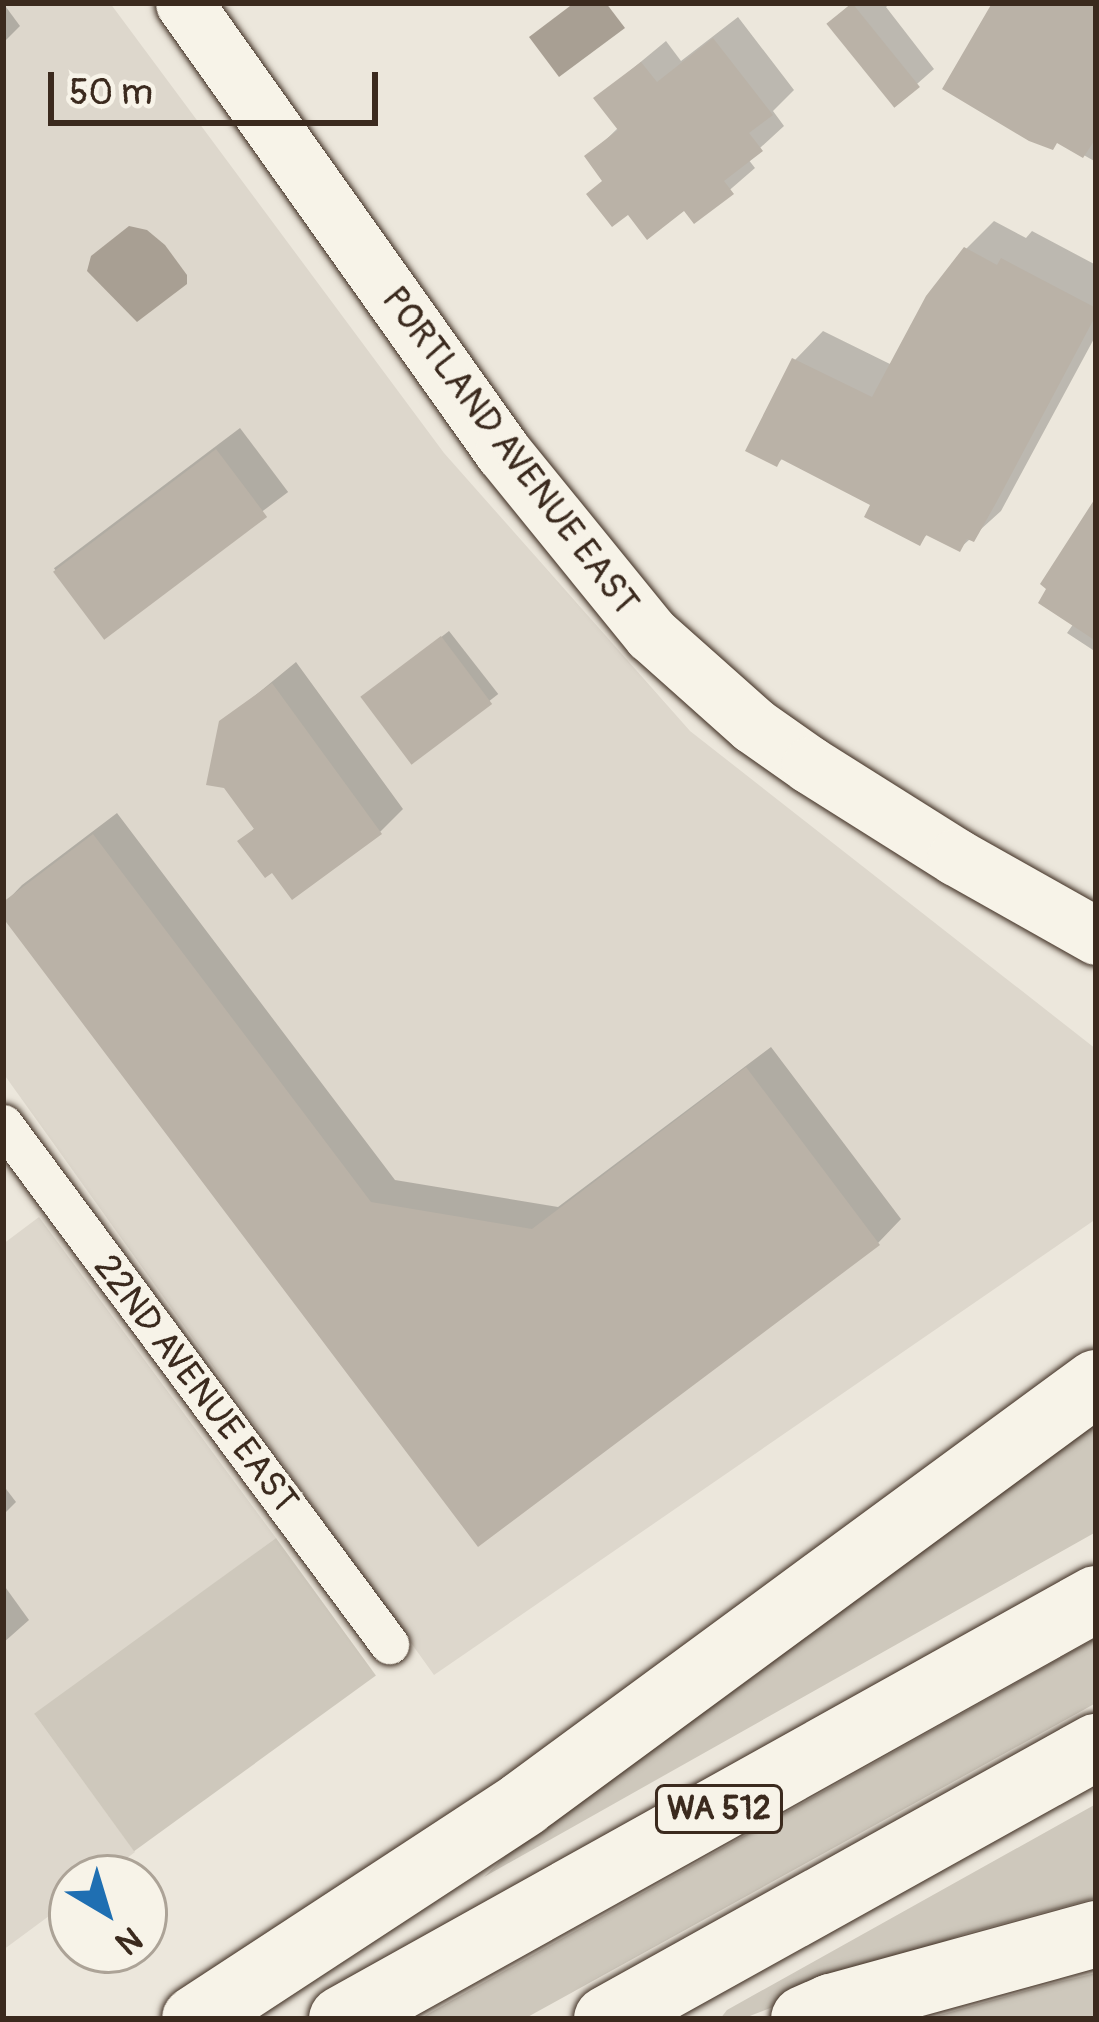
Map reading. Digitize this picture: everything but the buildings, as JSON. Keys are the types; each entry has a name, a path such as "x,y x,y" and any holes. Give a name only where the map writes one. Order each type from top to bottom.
{"highway":[{"path":"195,2019 524,1804 1096,1383"},
{"name":"WA 512","path":"343,2019 1096,1599"},
{"path":"607,2019 1096,1747"},
{"path":"804,2019 831,2007 1096,1934"}],"main road":[{"name":"PORTLAND AVENUE EAST","path":"184,3 502,452 651,634 753,724 810,765 956,857 1096,936"}],"street":[{"name":"22ND AVENUE EAST","path":"3,1124 389,1643"}],"shaded area":[{"path":"3,3 110,3 444,453 690,731 1096,1049 1096,1219 434,1675 3,1073"},
{"path":"574,3 606,3 625,28 559,77 529,37"},
{"path":"129,226 147,230 165,245 187,275 187,284 137,322 87,271 91,256"},
{"path":"39,1217 276,1538 35,1715 135,1852 48,1854 48,1917 3,1950 3,1244"},
{"path":"1096,1420 1096,1532 484,1877 522,1840 735,1690"},
{"path":"276,1538 376,1676 134,1851 34,1714"},
{"path":"1096,1638 1096,1703 524,2019 419,2019"},
{"path":"1096,1804 1096,1898 964,1934 742,2019 720,2019 727,2010"},
{"path":"1096,1973 1096,2019 926,2019 1050,1984"}]}
